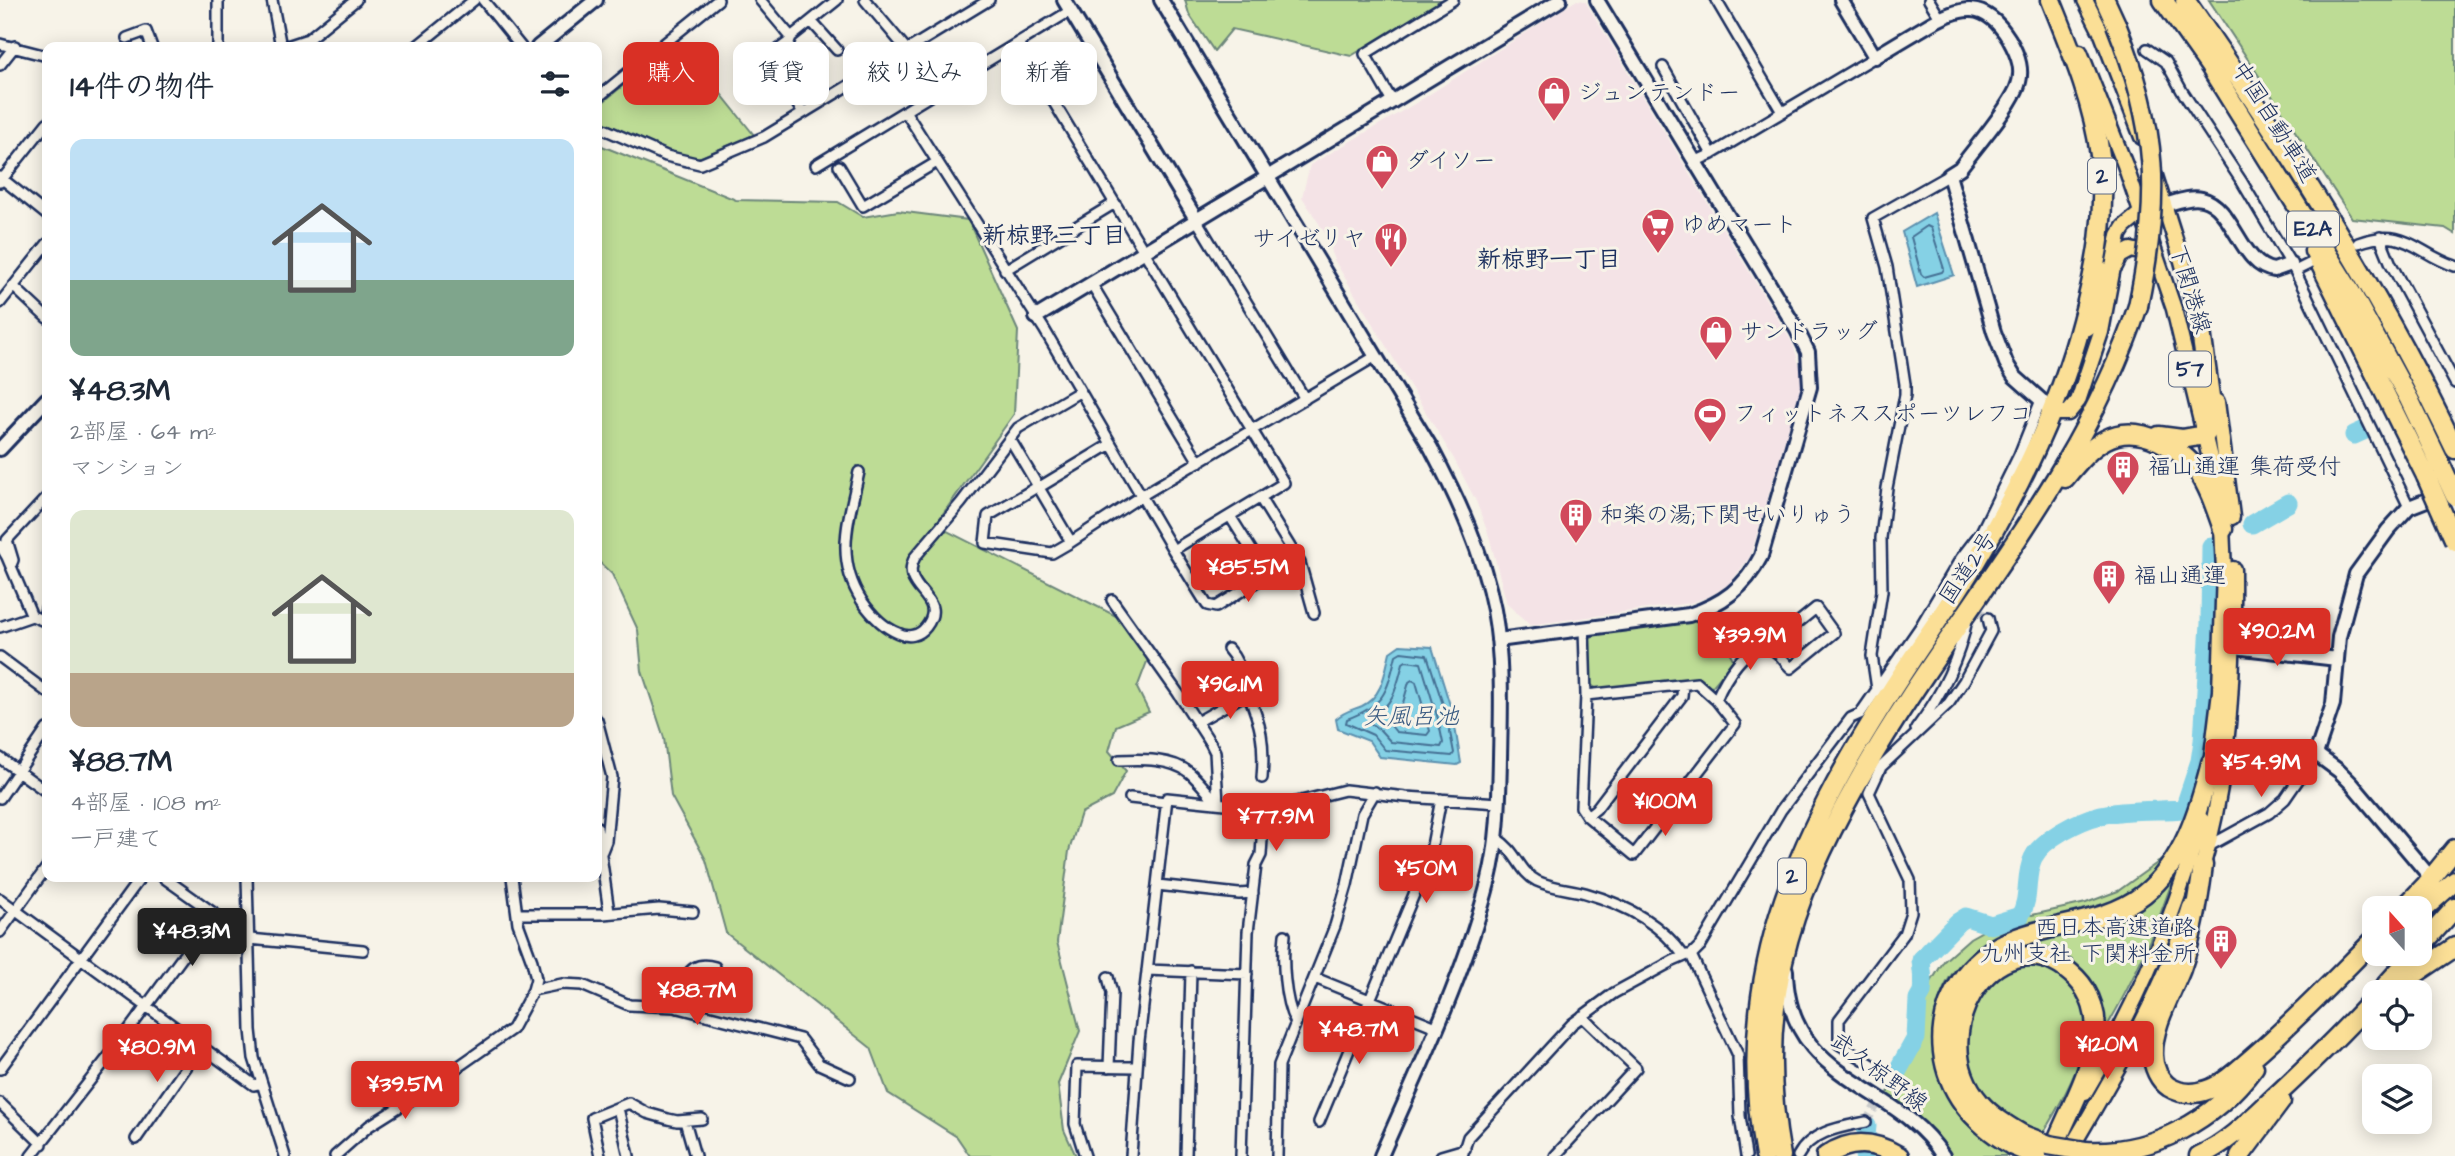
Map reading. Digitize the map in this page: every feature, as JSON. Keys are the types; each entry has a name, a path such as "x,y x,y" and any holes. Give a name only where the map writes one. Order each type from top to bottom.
{"highway":[{"name":"国道2号","path":"1765,1156 1757,1094 1756,1037 1767,958 1786,891 1835,786 1902,673 1990,538 2023,476 2046,406 2070,363 2097,260 2101,235 2102,183 2095,124 2053,0"},
{"name":"国道2号","path":"1781,1156 1773,1100 1772,1054 1778,984 1790,935 1812,873 1850,796 1898,715 2043,501 2110,378 2138,306 2149,253 2153,204 2152,164 2144,106 2105,0"},
{"name":"中国自動車道","path":"2163,0 2209,65 2269,160 2435,473"},
{"name":"中国自動車道","path":"2185,0 2283,143 2340,236 2386,315 2455,449"},
{"path":"2043,501 2083,456 2103,440 2127,432 2182,439 2205,435 2211,426 2212,411 2201,331"},
{"path":"2145,434 2173,447 2193,465 2207,488 2223,529"},
{"path":"2435,473 2455,496"},
{"path":"2435,473 2455,541"},
{"path":"2211,763 2198,812 2189,833 2164,874 2144,894 2110,912 1999,944 1975,963 1950,999 1943,1028 1944,1062 1949,1078 1971,1114 1988,1130 2018,1140 2085,1151 2131,1148 2182,1129 2211,1110 2237,1087 2274,1038"},
{"path":"2415,896 2455,849"},
{"path":"2203,865 2199,901 2187,948 2154,1045 2154,1064 2158,1073 2162,1080 2176,1090 2184,1093 2202,1092 2229,1078 2362,952"},
{"path":"2432,901 2455,881"},
{"path":"2432,934 2455,908"},
{"path":"2406,980 2455,947"},
{"path":"2036,1156 2006,1125 1981,1105 1972,1092 1957,1047 1961,1015 1975,987 1996,967 2019,959 2040,959 2070,972 2085,989 2094,1011 2095,1037 2087,1072 2058,1138"},
{"path":"2332,983 2362,959"},
{"path":"2390,980 2403,966"},
{"path":"2199,1156 2221,1144 2241,1128 2362,1011"},
{"path":"2240,1156 2304,1069"},
{"path":"1826,1156 1846,1145 1867,1143 1899,1156"}],"main road":[{"name":"下関港線","path":"2047,1156 2111,1049 2144,983 2173,912 2206,800 2228,646 2221,504 2182,341 2142,212 2106,114 2053,0"},
{"name":"下関港線","path":"2066,1156 2143,1022 2174,952 2209,846 2228,728 2233,529 2217,401 2201,331 2165,205 2135,115 2085,0"},
{"path":"2070,363 2089,325 2112,231 2122,220 2165,205"},
{"path":"2046,406 2060,414 2068,412 2078,401 2101,332 2119,235 2124,227 2142,212"},
{"path":"2112,276 2120,256 2131,250 2144,254 2161,270"}],"street":[{"path":"218,0 218,42"},
{"path":"272,0 282,42"},
{"path":"299,42 308,39 356,0"},
{"path":"422,42 474,0"},
{"path":"483,0 517,42"},
{"path":"544,42 596,0"},
{"path":"602,94 718,0"},
{"path":"760,0 791,37"},
{"path":"802,113 783,80 760,75 774,53 837,0"},
{"path":"866,0 900,42"},
{"path":"920,42 989,0"},
{"path":"1161,0 1431,448 1463,511 1486,577 1494,611 1502,693 1497,839 1489,880 1436,1027 1381,1156"},
{"path":"1392,101 1365,54 1453,0"},
{"path":"1036,317 1560,0"},
{"path":"1498,640 1689,615 1718,604 1739,588 1761,556 1810,387 1810,365 1803,341 1597,0"},
{"path":"1716,0 1782,112"},
{"path":"1841,0 1875,57"},
{"path":"1929,0 1940,18"},
{"path":"1019,42 1067,6 1305,398"},
{"path":"1694,162 1712,154 1940,18 1967,7 1989,14 2002,27 2020,64 2017,89 1960,168 1873,218 1887,267 1905,384 1884,504 1881,538 1882,591 1872,656 1877,689"},
{"path":"811,21 837,50"},
{"path":"127,38 146,31 150,42"},
{"path":"0,44 42,54"},
{"path":"0,65 15,46"},
{"path":"2147,48 2166,62 2182,91 2242,181 2293,268 2409,508"},
{"path":"816,165 1001,53"},
{"path":"1663,67 1712,154"},
{"path":"602,128 666,156 700,164 764,137 843,88"},
{"path":"1056,105 1284,483 1173,550"},
{"path":"905,111 1036,317 1207,605 1216,607 1268,575 1230,516"},
{"path":"42,129 1,179 42,211"},
{"path":"839,166 863,206 937,162"},
{"path":"1441,1156 1466,1154 1468,1137 1572,1024 1614,993 1687,956 1708,935 1781,810 1845,725 1860,714 1946,589 1961,558 1981,532 2046,406 2014,376 2000,347 1949,175"},
{"path":"2165,205 2197,198 2208,201 2219,209 2259,265 2274,270 2309,264"},
{"path":"1005,270 1115,203"},
{"path":"2358,243 2380,237 2402,239 2455,266"},
{"path":"2380,237 2390,264 2455,383"},
{"path":"0,303 42,250"},
{"path":"1091,283 1199,462"},
{"path":"14,286 42,313"},
{"path":"1111,444 988,516 985,543 1052,553 1140,496 1376,356"},
{"path":"859,472 846,537 845,550 849,572 857,593 868,609 890,630 901,635 918,634 928,625 932,610 930,599 912,580 911,564 1018,428 1079,392"},
{"path":"0,449 42,404"},
{"path":"1010,439 1071,542"},
{"path":"2209,846 2269,813 2286,799 2316,754 2333,704 2343,615 2356,574 2388,530 2409,508 2455,488"},
{"path":"1260,498 1300,563 1314,613"},
{"path":"11,565 13,560 7,540 42,502"},
{"path":"0,545 32,616"},
{"path":"1112,600 1197,722 1214,752 1217,803"},
{"path":"1716,700 1724,680 1744,656 1768,647 1816,608 1834,633 1791,668 1768,647"},
{"path":"1909,739 1936,703 1963,641 1968,611"},
{"path":"0,627 32,616 42,620"},
{"path":"1891,1081 1892,1078 1887,1074 1839,1044 1839,1020 1904,934 1912,912 1910,880 1869,793 1881,766 1949,704 1991,631 1988,618"},
{"path":"1584,628 1586,695 1581,807 1587,816 1633,855 1735,724 1716,700 1697,683 1586,695"},
{"path":"2228,646 2337,659"},
{"path":"1228,649 1238,662 1256,710 1262,733 1262,778"},
{"path":"0,657 42,688"},
{"path":"1587,816 1596,810 1650,741 1682,696 1683,685"},
{"path":"1197,722 1248,693"},
{"path":"0,798 42,736"},
{"path":"602,739 612,777 606,841 602,851 609,912"},
{"path":"2316,754 2346,778 2426,872"},
{"path":"0,758 42,788"},
{"path":"1119,760 1140,759 1169,763 1186,770 1217,803"},
{"path":"1131,1156 1136,1068 1167,797 1264,808 1345,790 1499,803"},
{"path":"1277,1156 1279,1065 1315,978 1342,901 1362,814 1375,792"},
{"path":"1130,798 1166,802"},
{"path":"1320,1122 1430,856 1441,799"},
{"path":"1241,1156 1248,932 1256,865 1261,855 1264,808"},
{"path":"1497,839 1509,846 1535,880 1549,886 1609,900 1648,919 1687,956 1738,1055 1740,1116 1746,1156"},
{"path":"0,932 42,874"},
{"path":"0,1069 137,882"},
{"path":"170,882 250,939 363,950"},
{"path":"247,882 254,1058 285,1156"},
{"path":"335,1156 369,1126 426,1090 512,1029 533,990 536,974 518,923 513,882"},
{"path":"1157,886 1253,893"},
{"path":"0,899 254,1085 262,1083"},
{"path":"517,914 659,909 693,912"},
{"path":"31,1156 214,914"},
{"path":"1285,935 1283,956 1291,1010 1296,1021"},
{"name":"武久椋野線","path":"1790,935 1786,959 1787,988 1794,1016 1809,1043 1843,1076 1917,1127 1944,1156"},
{"path":"678,1008 684,980 694,967 706,964 715,967"},
{"path":"1147,970 1247,974"},
{"path":"1186,1156 1191,971"},
{"path":"1108,977 1112,993 1109,1067"},
{"path":"1315,978 1436,1027"},
{"path":"533,990 569,984 591,988 629,1005 678,1008 800,1039 819,1064 850,1078"},
{"path":"1555,1156 1636,1068 1583,1016"},
{"path":"136,1139 201,1046"},
{"path":"2036,1156 2076,1094 2111,1049"},
{"path":"1085,1156 1075,1124 1077,1066 1136,1068"},
{"path":"0,1103 42,1144"},
{"path":"600,1156 592,1118 629,1104 653,1115 685,1121 702,1119"},
{"path":"618,1108 629,1156"},
{"path":"685,1121 695,1156"},
{"path":"1798,1156 1817,1136 1843,1125 1866,1122"}],"shaded area":[{"path":"1577,0 1585,1 1793,344 1801,371 1801,386 1749,558 1731,582 1711,596 1690,603 1530,625 1507,604 1489,536 1476,501 1454,459 1333,258 1330,241 1302,197 1310,165 1416,103"}],"green space":[{"path":"1185,0 1445,0 1351,56 1232,29 1214,51 1189,14"},
{"path":"2209,0 2455,0 2455,234 2445,228 2352,218"},
{"path":"623,85 623,105 719,105 719,91 754,135 701,157 685,158 602,122 602,103"},
{"path":"602,146 736,200 838,202 863,217 898,211 968,220 1018,331 1014,414 935,525 1120,618 1148,659 1137,688 1149,712 1116,726 1109,751 1126,771 1112,797 1081,813 1069,851 1057,942 1080,1031 1058,1084 1064,1130 1076,1156 970,1156 957,1137 888,1093 871,1048 726,933 706,860 671,796 664,738 642,671 638,630 612,574 602,565"},
{"path":"1710,615 1734,661 1711,688 1696,678 1597,689 1590,684 1587,640 1596,634 1692,621"},
{"path":"2164,858 2141,886 2110,905 2017,926 1984,943 1956,968 1939,1001 1936,1020 1943,1083 1953,1107 1971,1128 2016,1156 1950,1156 1930,1129 1886,1096 1915,1047 1920,1007 1928,987 1944,961 1970,938 1986,929 1989,922 2020,913 2032,915 2086,903 2118,891"},
{"path":"2177,867 2145,952 2103,1033 2091,985 2080,968 2062,956 2042,949 2015,949 1996,957 2005,948 2101,921"},
{"path":"2029,965 2064,979 2079,994 2086,1012 2086,1033 2081,1056 2073,1078 2042,1135 2008,1118 1994,1107 1971,1073 1967,1054 1971,1014 1980,996 1993,981 2009,970"}],"water":[{"path":"1934,213 1954,275 1917,287 1902,232"},
{"name":"矢風呂池","path":"1400,645 1432,647 1453,715 1461,763 1457,765 1380,757 1369,741 1338,729 1336,719 1345,712 1369,702 1375,696 1382,683 1390,652"}],"waterway":[{"path":"2354,435 2365,430"},
{"path":"2252,524 2288,503"},
{"path":"1897,1072 1916,1038 1918,1000 1923,981 1921,960 1958,922 1966,917 1991,925 2020,916 2033,858 2053,837 2073,826 2092,817 2110,813 2184,809 2200,761 2203,741 2210,623 2211,546"},
{"path":"1864,1156 1867,1126"}],"tunnel":[{"path":"1953,594 1988,618"},
{"path":"1866,1122 1891,1081"}],"place":[{"name":"ジュンテンドー","path":"1554,123"},
{"name":"ダイソー","path":"1382,191"},
{"name":"ゆめマート","path":"1658,255"},
{"name":"サイゼリヤ","path":"1391,269"},
{"name":"サンドラッグ","path":"1716,362"},
{"name":"フィットネススポーツレフコ","path":"1710,444"},
{"name":"福山通運 集荷受付","path":"2123,497"},
{"name":"和楽の湯;下関せいりゅう","path":"1576,545"},
{"name":"福山通運","path":"2109,606"},
{"name":"西日本高速道路 九州支社 下関料金所","path":"2221,971"}],"district":[{"name":"新椋野三丁目","path":"1054,236"},
{"name":"新椋野一丁目","path":"1549,260"}]}
